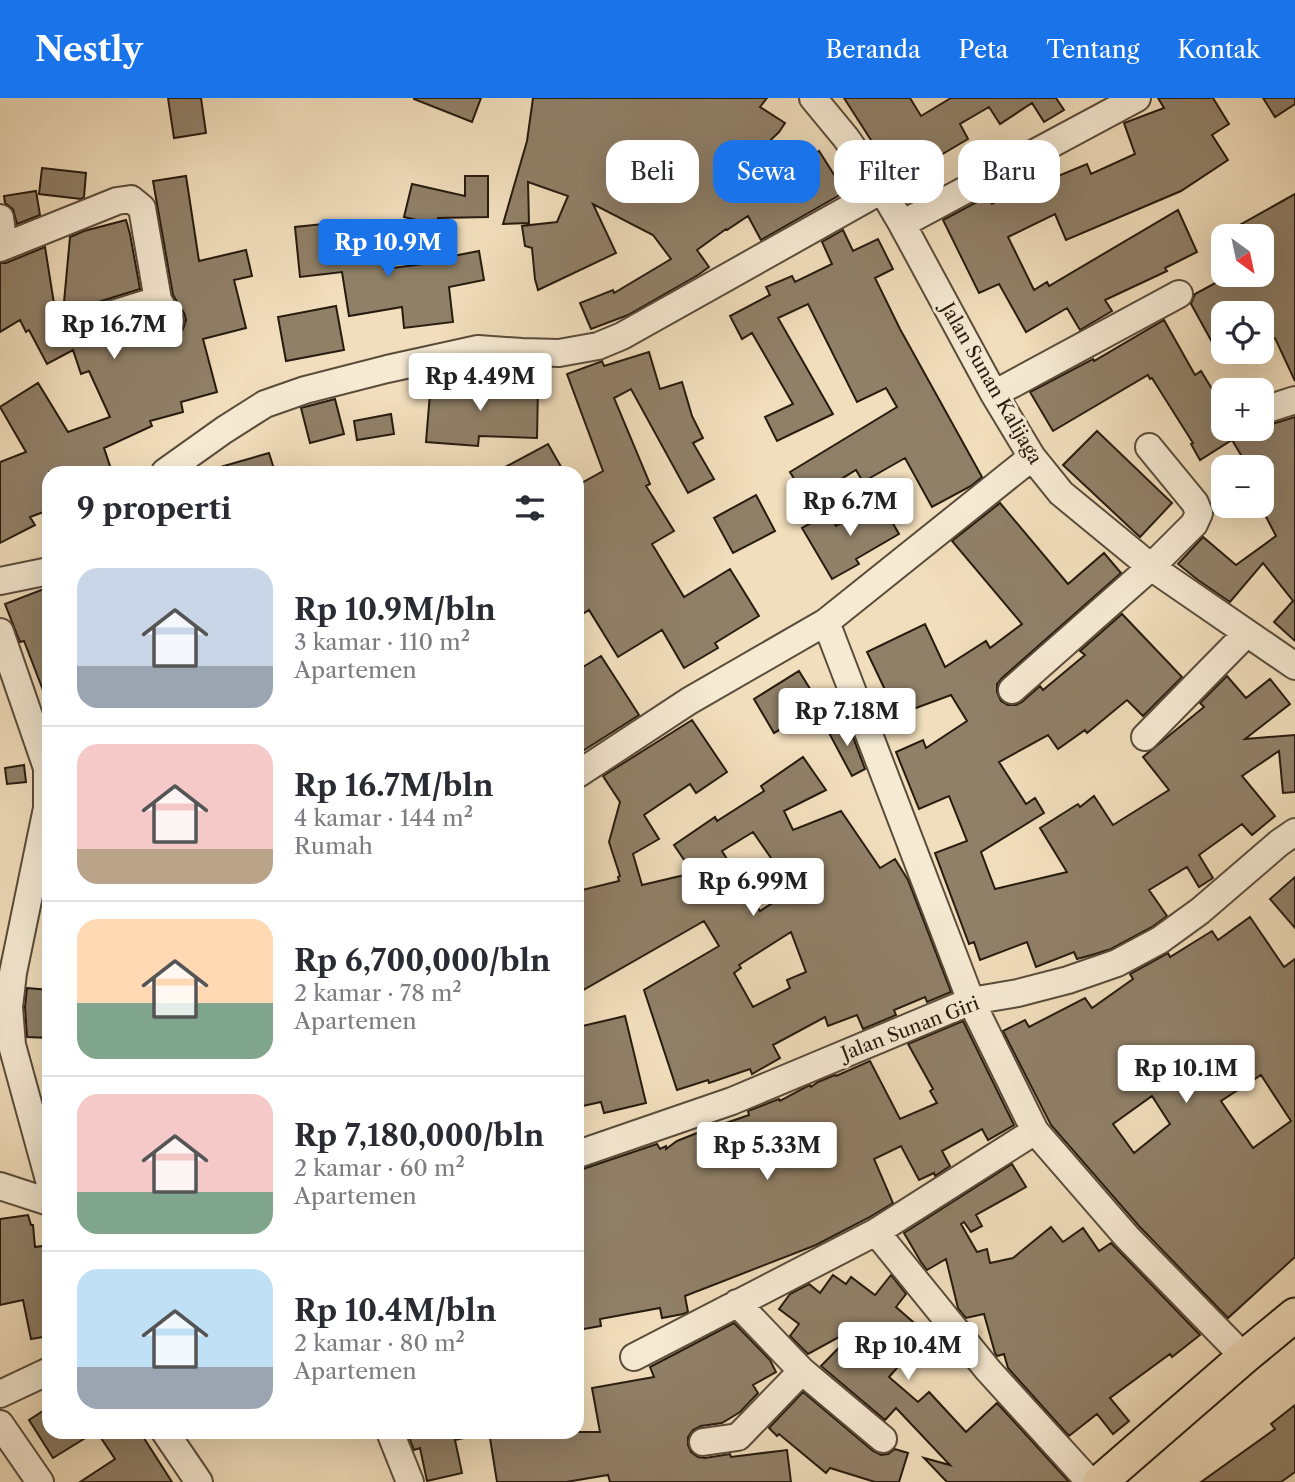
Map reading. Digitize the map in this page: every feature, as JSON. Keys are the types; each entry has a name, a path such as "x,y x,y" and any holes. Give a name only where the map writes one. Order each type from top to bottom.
{"main road":[{"path":"1100,1482 1295,1315"},
{"path":"1131,1482 1295,1342"}],"street":[{"name":"Jalan Sunan Kalijaga","path":"813,98 847,140"},
{"path":"902,224 1137,98"},
{"path":"0,218 2,247 117,201 131,199 142,208 164,310 62,330"},
{"path":"173,466 224,429 265,404 305,390 478,349 559,353 598,346 622,336 859,203"},
{"name":"Jalan Sunan Kalijaga","path":"890,203 994,394 1032,457 1061,493 1151,567 1295,666"},
{"path":"994,394 1179,294"},
{"path":"1274,407 1295,400"},
{"path":"1012,690 1151,567 1194,524 1199,513 1195,503 1149,447"},
{"path":"584,770 689,701 826,622 1032,457"},
{"path":"0,581 42,572"},
{"path":"826,622 971,1001 1035,1131 1127,1237 1244,1357"},
{"path":"0,632 42,754"},
{"path":"1144,737 1247,634"},
{"path":"42,824 12,921 13,973 9,1007 12,1045 42,1154"},
{"name":"Jalan Sunan Giri","path":"584,1152 732,1101 971,1001 1018,993 1068,980 1117,963 1160,940 1295,832"},
{"path":"634,1357 876,1232 1035,1131"},
{"path":"0,1186 42,1200"},
{"path":"876,1232 988,1370 1090,1482"},
{"path":"737,1303 802,1371 883,1439"},
{"path":"703,1442 738,1437 802,1371"},
{"path":"0,1394 42,1374"},
{"path":"0,1424 40,1482"},
{"path":"170,1439 199,1482"},
{"path":"393,1439 410,1482"}],"building":[{"path":"168,98 201,98 206,133 174,138"},
{"path":"414,98 481,98 472,122"},
{"path":"533,98 767,98 760,107 785,123 771,140 713,140 713,203 820,203 820,153 834,175 834,198 761,240 748,216 697,250 709,267 698,275 628,315 591,329 580,303 613,290 614,293 671,259 653,235 593,204 616,253 538,290 532,248 525,246 522,226 557,222 568,196 528,182 529,223 503,224 527,141"},
{"path":"844,98 910,98 921,116 951,98 1056,98 1064,110 1044,122 1032,103 1000,124 989,107 960,124 968,139 958,140 958,145 944,153 944,140 871,140"},
{"path":"1158,98 1213,98 1229,124 1212,135 1228,160 1181,191 1066,240 1055,214 1008,237 1034,290 1047,282 1049,286 1178,210 1197,252 1165,268 1167,271 1105,300 1112,311 1080,330 1067,308 1026,332 999,284 979,293 943,220 975,203 1060,203 1060,175 1087,164 1091,174 1135,154 1124,123 1164,108"},
{"path":"1263,98 1295,98 1295,104 1275,117"},
{"path":"42,168 86,173 84,197 81,199 39,194"},
{"path":"186,176 199,261 246,250 252,276 234,280 246,328 203,339 217,392 181,402 183,412 150,421 152,426 104,448 110,466 42,466 42,513 30,517 35,525 0,543 0,462 26,452 0,407 38,383 68,432 110,417 89,371 81,374 73,350 47,364 29,330 26,332 20,320 0,332 0,263 45,247 56,316 47,326 47,334 51,341 58,345 67,345 151,319 162,334 169,337 177,335 186,320 173,295 153,181"},
{"path":"465,176 488,176 488,217 438,218 437,225 404,217 412,184 465,196"},
{"path":"36,191 40,215 17,224 13,209 5,203 4,196"},
{"path":"1295,194 1295,381 1274,338 1274,301 1211,301 1211,340 1191,304 1195,294 1211,285 1274,287 1274,224 1241,224"},
{"path":"126,220 140,289 63,313 70,237"},
{"path":"323,224 325,253 379,243 384,269 449,261 448,257 479,251 484,280 449,287 453,322 404,328 402,307 349,316 342,272 300,277 295,227"},
{"path":"843,230 853,251 878,239 893,269 875,278 900,329 982,477 932,507 905,458 863,482 856,470 807,500 790,472 897,407 886,388 857,402 808,304 778,318 833,414 777,441 765,417 793,404 752,333 742,339 730,316 770,295 766,287 792,276 795,282 832,264 822,242"},
{"path":"336,306 344,350 286,361 278,317"},
{"path":"1164,320 1195,375 1201,371 1211,387 1211,441 1230,441 1200,460 1191,444 1193,443 1148,375 1053,431 1030,392 1093,359 1094,361"},
{"path":"649,352 660,389 682,382 692,416 703,438 693,443 714,479 688,493 631,389 614,398 650,484 646,486 674,531 652,544 684,597 730,569 759,616 715,643 718,648 684,668 662,630 618,657 589,610 584,613 584,482 603,471 567,374 602,361 604,366"},
{"path":"431,381 538,387 537,438 479,436 478,446 426,442"},
{"path":"335,399 344,434 310,443 301,408"},
{"path":"391,414 394,434 357,440 354,421"},
{"path":"1295,417 1295,641 1274,622 1293,601 1263,563 1230,602 1178,564 1203,537 1236,565 1276,536 1267,518 1274,518 1274,455 1241,455 1233,441 1274,441 1274,423"},
{"path":"1097,431 1172,503 1140,537 1063,465"},
{"path":"548,444 561,466 507,466"},
{"path":"269,453 273,466 224,466"},
{"path":"756,495 775,531 733,553 714,518"},
{"path":"880,501 899,534 856,559 859,564 832,579 802,528 829,513 836,526"},
{"path":"1000,503 1068,584 1104,553 1121,573 1002,678 997,684 1001,701 1016,705 1040,686 1043,690 1085,655 1080,651 1122,614 1182,677 1143,716 1127,700 1087,733 1085,730 1058,749 1048,735 999,762 1026,804 1035,798 1044,813 981,852 995,889 1067,872 1040,828 1078,804 1080,807 1094,796 1113,825 1169,790 1143,757 1204,707 1200,703 1227,676 1246,698 1270,679 1290,704 1245,739 1295,735 1295,792 1283,793 1279,751 1242,776 1275,816 1252,835 1242,824 1199,855 1213,878 1199,887 1187,867 1149,890 1167,916 1152,927 1111,949 1077,959 1074,952 1036,967 1027,942 980,960 974,942 969,944 935,853 967,841 949,796 919,809 896,752 923,740 926,748 967,721 951,695 889,718 882,698 888,696 867,652 925,624 945,667 986,641 990,648 1022,624 952,541"},
{"path":"42,590 42,688 24,641 20,642 5,604"},
{"path":"601,656 639,715 584,750 584,666"},
{"path":"799,671 820,705 774,733 754,699"},
{"path":"692,720 727,772 696,793 690,784 644,815 659,839 633,854 642,885 693,873 674,845 715,817 717,821 764,791 761,786 803,757 826,790 784,811 793,830 841,811 880,868 895,859 908,880 951,992 927,1002 925,997 894,1010 896,1015 863,1029 857,1015 828,1026 825,1017 773,1045 780,1058 752,1074 750,1069 709,1083 708,1080 677,1090 644,990 719,946 704,921 584,990 584,890 619,881 620,876 609,842 620,802 603,776","holes":["753,832 793,890 760,911 722,851","791,932 806,972 787,980 790,988 753,1007 734,973 741,968 739,965"]},
{"path":"847,721 865,769 852,776 828,731"},
{"path":"24,765 26,782 7,784 5,768"},
{"path":"1295,877 1295,928 1270,899"},
{"path":"1250,917 1284,967 1295,959 1295,1257 1228,1318 1139,1226 1051,1125 1003,1031 1025,1020 1029,1027 1085,998 1092,1008 1133,979 1130,974 1168,953 1170,957 1212,931 1218,940","holes":["1261,1075 1291,1121 1253,1148 1221,1101","1152,1096 1170,1124 1134,1153 1113,1124"]},
{"path":"27,988 42,989 42,1038 27,1037"},
{"path":"625,1016 646,1103 604,1113 601,1102 584,1106 584,1026"},
{"path":"963,1021 1014,1125 988,1140 982,1129 942,1151 950,1166 935,1176 934,1173 919,1180 901,1146 874,1159 893,1203 868,1218 816,1245 685,1296 688,1312 683,1314 662,1318 660,1308 600,1319 601,1326 584,1329 584,1169 657,1144 660,1149 666,1146 666,1149 677,1141 749,1115 748,1111 779,1099 780,1101 810,1085 811,1087 870,1061 900,1119 937,1103 930,1091 933,1089 908,1044"},
{"path":"1012,1164 1026,1187 976,1215 982,1226 971,1232 964,1222 961,1224 977,1252 987,1249 990,1263 1013,1258 1051,1227 1063,1242 1083,1228 1099,1251 1111,1243 1200,1335 1110,1398 1129,1421 1113,1434 1097,1414 1069,1436 1008,1368 1004,1354 997,1356 984,1314 966,1318 958,1308 946,1259 927,1270 904,1233"},
{"path":"28,1215 33,1225 35,1247 42,1246 42,1337 31,1339 23,1300 0,1305 0,1219"},
{"path":"833,1275 846,1284 851,1277 875,1295 891,1275 906,1294 896,1307 927,1334 889,1377 918,1402 929,1392 966,1432 997,1403 1069,1482 947,1482 924,1458 950,1465 896,1408 885,1420 821,1366 861,1325 808,1354 790,1336 799,1324 779,1309 790,1294 809,1284 820,1293"},
{"path":"734,1323 770,1360 776,1372 753,1385 758,1393 740,1412 722,1423 693,1430 688,1437 688,1445 691,1452 705,1458 787,1450 791,1482 610,1482 608,1475 566,1482 497,1482 490,1439 584,1439 584,1432 600,1432 592,1388 654,1377 650,1367"},
{"path":"803,1392 873,1451 881,1455 895,1449 908,1453 899,1482 875,1482 830,1468 826,1473 779,1434 777,1436 769,1428"},
{"path":"1295,1405 1295,1472 1281,1482 1201,1482 1275,1429 1271,1424"},
{"path":"42,1412 42,1439 84,1439 53,1458 29,1420"},
{"path":"102,1439 144,1439 172,1482 80,1482 115,1459"},
{"path":"410,1439 460,1439 455,1440 462,1473 427,1481 420,1448 414,1450"}]}
